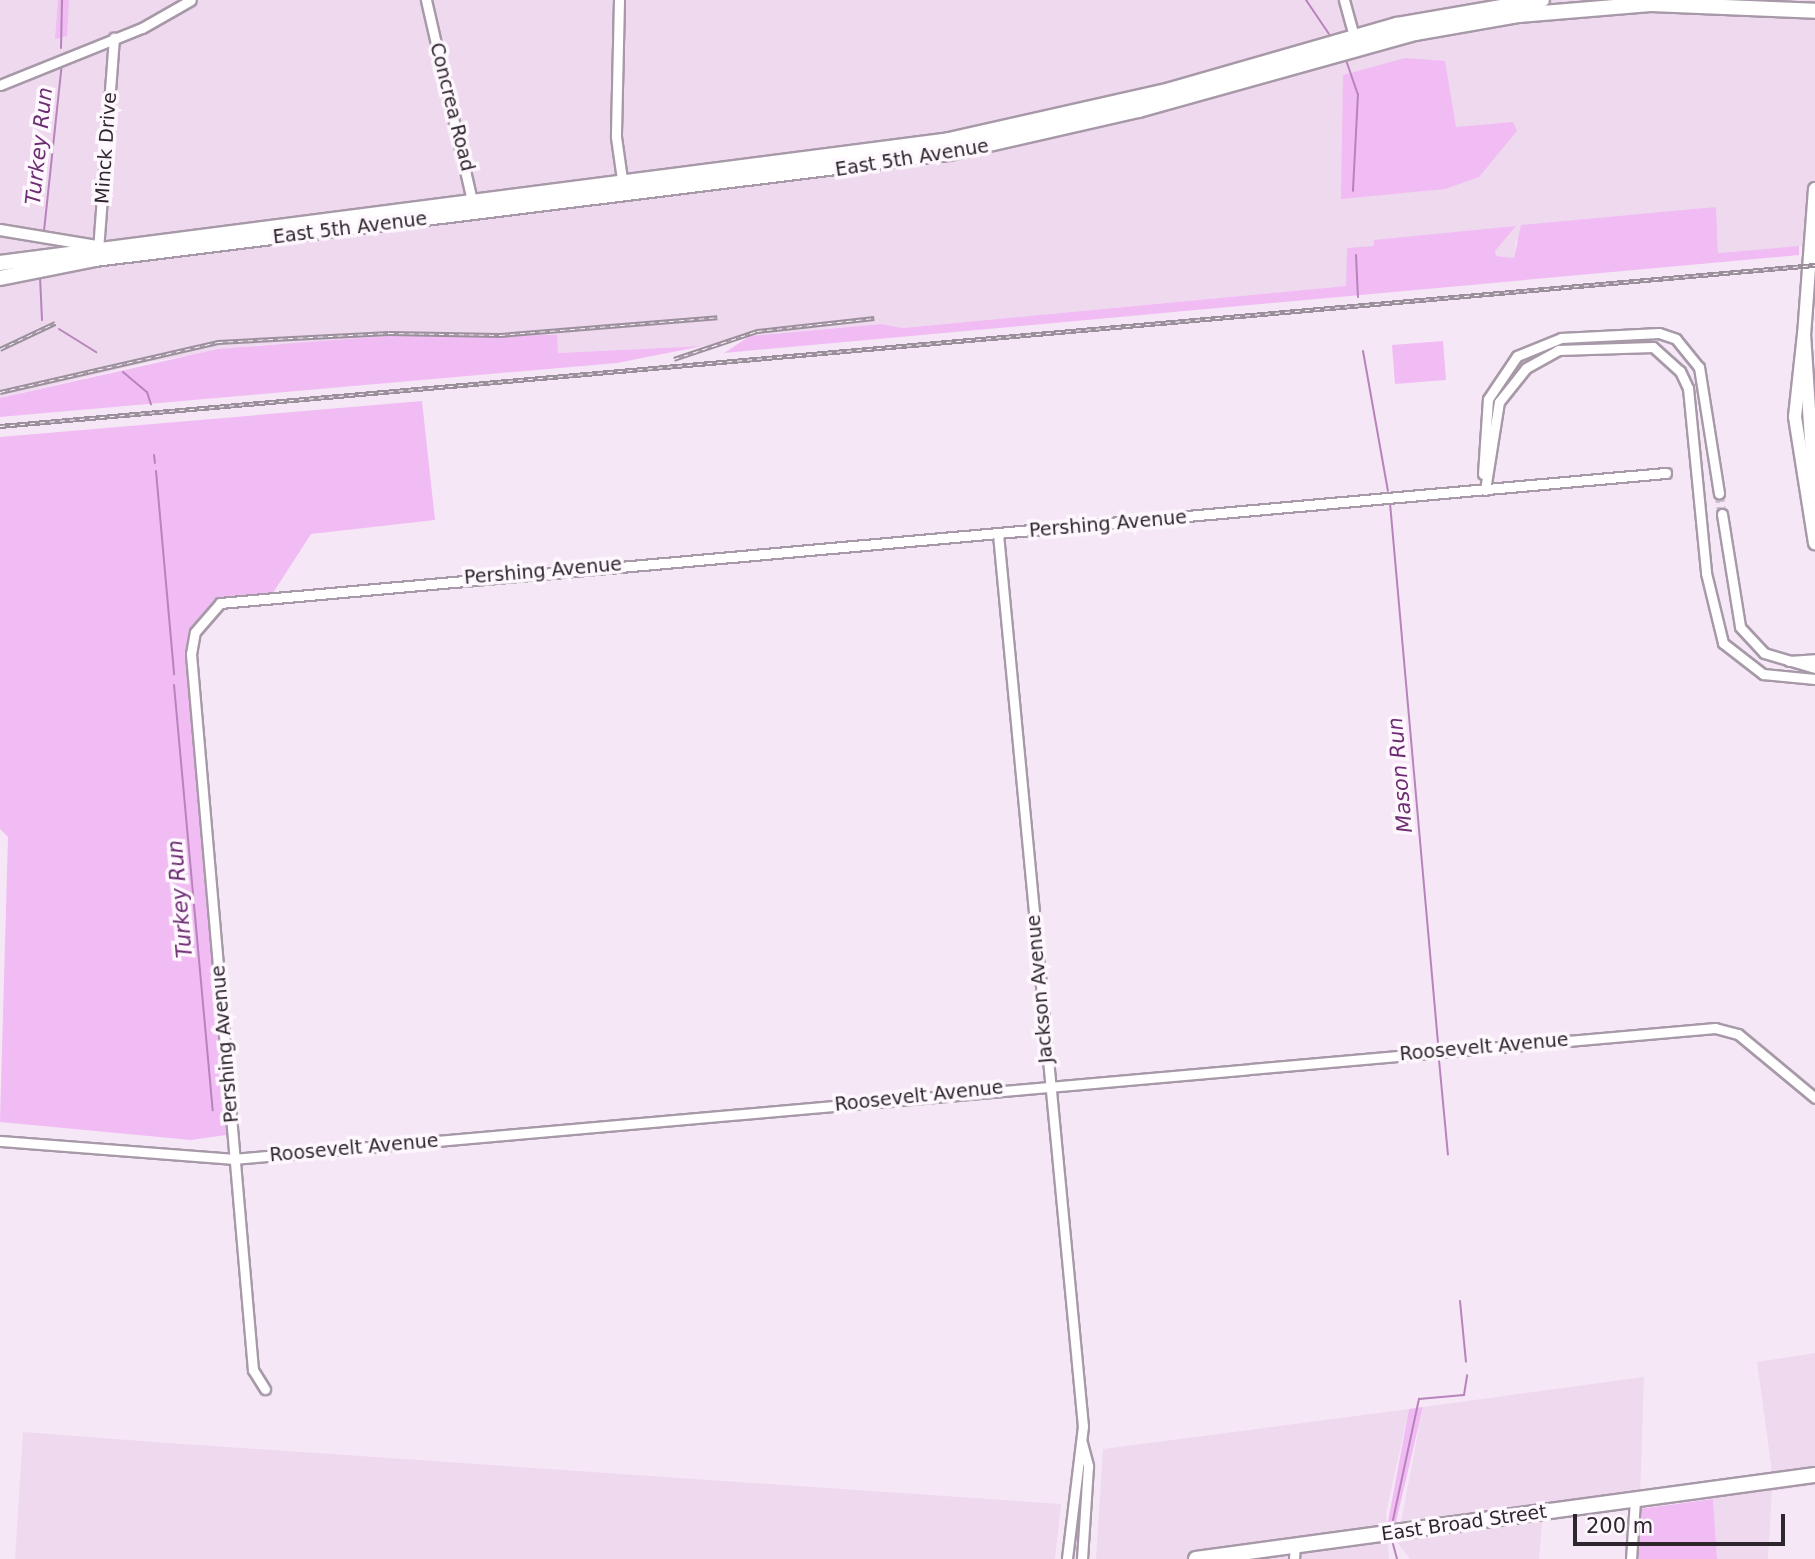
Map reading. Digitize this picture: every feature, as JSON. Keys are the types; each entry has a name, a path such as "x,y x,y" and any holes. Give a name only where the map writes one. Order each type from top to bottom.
{"main road":[{"name":"East 5th Avenue","path":"0,263 623,190 857,155 1029,125 1356,43 1542,0"},
{"name":"East 5th Avenue","path":"1356,43 1468,22 1602,6 1815,11"},
{"path":"1815,189 1795,417 1815,542"},
{"name":"East 5th Avenue","path":"0,278 98,252"},
{"path":"1804,334 1815,498"},
{"name":"East Broad Street","path":"1196,1559 1295,1552 1815,1475"}],"street":[{"path":"0,85 114,38 191,0"},
{"name":"Concrea Road","path":"426,0 473,207"},
{"path":"619,0 616,137 623,190"},
{"path":"1344,0 1356,43"},
{"name":"Minck Drive","path":"98,252 114,38"},
{"path":"0,230 98,252"},
{"path":"1485,490 1485,416 1506,367 1552,340 1638,331 1676,339 1699,367 1719,493"},
{"path":"1485,490 1499,401 1526,368 1558,351 1653,348 1680,371 1688,388 1706,573 1723,643 1763,674 1815,680"},
{"name":"Pershing Avenue","path":"265,1389 253,1370 191,654 195,632 220,603 1666,473"},
{"path":"1722,514 1740,627 1764,653 1815,668"},
{"name":"Jackson Avenue","path":"998,534 1048,1084 1063,1189 1082,1443 1088,1466 1082,1559"},
{"path":"1781,660 1815,659"},
{"name":"Roosevelt Avenue","path":"0,1141 233,1159 1048,1084 1723,1028 1815,1098"},
{"name":"Jackson Avenue","path":"1067,1559 1075,1465 1082,1443"},
{"path":"1075,1465 1088,1466"},
{"path":"1631,1559 1635,1500"},
{"path":"1070,1514 1086,1515"}],"shaded area":[{"path":"0,0 1815,0 1815,245 1718,253 1716,207 1516,241 1514,258 1495,256 1495,251 1374,241 1375,246 1347,249 1347,286 903,328 880,324 750,336 703,346 557,353 556,335 258,345 149,362 0,398"},
{"path":"58,0 69,0 67,36 55,39"},
{"path":"1405,58 1445,61 1456,127 1513,122 1517,131 1479,177 1445,189 1341,199 1343,75"},
{"path":"1716,207 1718,253 1799,246 1799,255 724,353 750,336 881,324 903,328 1346,286 1347,248 1374,246 1374,240 1516,226 1495,251 1496,256 1514,258 1521,225"},
{"path":"557,335 558,353 703,346 617,363 0,417 0,398 218,349 386,336"},
{"path":"1443,341 1446,380 1395,384 1392,345"},
{"path":"422,401 435,520 311,534 271,596 225,601 193,639 233,1134 191,1140 0,1122 8,837 0,829 0,437"},
{"path":"1815,1353 1815,1485 1772,1491 1768,1559 1717,1559 1712,1488 1773,1479 1757,1362"},
{"path":"1644,1377 1640,1498 1543,1511 1539,1559 1410,1559 1397,1542 1423,1407"},
{"path":"1423,1407 1396,1522 1388,1522 1409,1409"},
{"path":"1409,1409 1386,1513 1389,1559 1096,1559 1103,1449"},
{"path":"23,1432 1061,1504 1055,1559 15,1559"},
{"path":"1713,1499 1717,1559 1637,1559 1639,1509"}],"waterway":[{"name":"Turkey Run","path":"61,48 62,0"},
{"name":"Mason Run","path":"1306,0 1329,34"},
{"name":"Mason Run","path":"1346,60 1358,94 1353,191"},
{"name":"Turkey Run","path":"44,231 62,63"},
{"name":"Mason Run","path":"1356,255 1358,297"},
{"name":"Turkey Run","path":"40,277 42,320"},
{"name":"Turkey Run","path":"59,329 96,352"},
{"name":"Mason Run","path":"1363,351 1388,491"},
{"name":"Turkey Run","path":"123,372 147,392 151,404"},
{"name":"Turkey Run","path":"154,455 155,463"},
{"name":"Turkey Run","path":"156,471 174,674"},
{"name":"Mason Run","path":"1390,503 1438,1043"},
{"name":"Turkey Run","path":"174,685 213,1110"},
{"name":"Mason Run","path":"1439,1060 1448,1155"},
{"name":"Mason Run","path":"1460,1301 1466,1362"},
{"name":"Mason Run","path":"1393,1520 1419,1399 1464,1395 1467,1375"},
{"name":"Mason Run","path":"1393,1544 1397,1559"}],"tunnel":[{"path":"1719,493 1722,514"}],"railway":[{"path":"0,426 1815,265"},
{"path":"0,392 218,342 389,333 500,335 717,317"},
{"path":"674,359 757,331 874,318"},
{"path":"0,349 55,323"}]}
